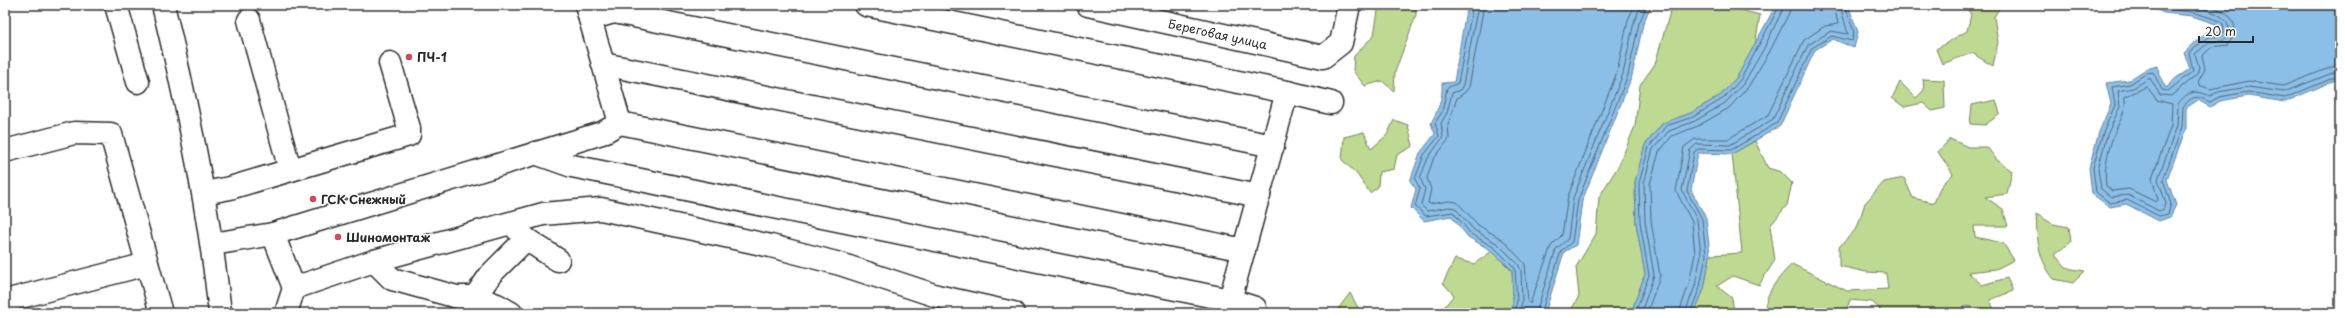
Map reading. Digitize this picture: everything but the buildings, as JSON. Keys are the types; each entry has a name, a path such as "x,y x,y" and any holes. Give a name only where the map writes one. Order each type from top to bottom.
{"street":[{"path":"116,5 138,82"},
{"path":"163,5 185,96 204,193 213,244 220,313"},
{"path":"866,5 1287,92 1331,103"},
{"name":"Береговая улица","path":"1088,5 1323,57 1341,43 1349,5"},
{"path":"620,124 588,12 614,12 1273,146"},
{"path":"249,20 290,170"},
{"path":"204,193 230,188 409,135 409,128 390,63"},
{"path":"603,64 1259,196"},
{"path":"1230,300 1287,92"},
{"path":"213,244 273,234 602,133 620,124 1244,250"},
{"path":"5,151 74,133 111,134 161,313"},
{"path":"535,153 572,166 1230,300 1255,308"},
{"path":"294,288 374,261 543,214 601,209 779,248 840,264 936,296 1013,313"},
{"path":"512,223 526,239 558,260"},
{"path":"273,234 294,288 286,313"},
{"path":"475,297 491,274 526,239"},
{"path":"374,261 392,279 457,297 475,297 497,305 511,313"},
{"path":"5,301 147,264"}],"green space":[{"path":"1379,5 1416,5 1416,15 1395,72 1394,91 1382,81 1365,86 1353,71 1354,56 1374,35"},
{"path":"1672,5 1735,5 1736,9 1760,15 1755,46 1737,77 1721,95 1691,113 1663,123 1645,145 1635,182 1636,223 1645,274 1631,313 1599,313 1598,311 1595,313 1573,313 1571,310 1579,296 1576,267 1596,234 1599,197 1619,165 1635,126 1640,85 1655,64"},
{"path":"1966,5 2001,5 1994,17 1998,42 1993,66 1972,53 1942,64 1936,49 1967,31 1971,15"},
{"path":"1923,79 1944,80 1945,108 1932,111 1923,103 1904,107 1892,98 1900,82 1916,98 1924,90"},
{"path":"1996,100 2000,114 1985,125 1970,124 1972,105"},
{"path":"1394,120 1408,125 1413,146 1397,155 1394,169 1379,172 1378,187 1370,193 1356,173 1342,160 1344,137 1364,132 1371,149 1387,135"},
{"path":"1950,139 1968,147 1987,147 1996,159 2012,171 2007,194 1985,197 2003,209 2008,226 1974,226 1975,237 2003,243 2014,260 1996,269 1968,272 1982,285 2007,278 2013,291 1990,300 1994,310 1965,306 1958,313 1885,313 1872,302 1850,300 1845,313 1765,313 1767,299 1773,286 1792,264 1847,291 1888,289 1886,273 1866,272 1839,266 1839,247 1857,228 1865,203 1884,182 1904,178 1913,198 1934,203 1941,186 1953,174 1938,152"},
{"path":"1755,141 1768,168 1781,172 1792,183 1787,205 1770,226 1775,260 1759,285 1733,276 1717,286 1732,298 1734,313 1694,313 1704,289 1710,255 1742,253 1732,154"},
{"path":"2036,214 2053,224 2069,227 2071,242 2055,255 2066,268 2085,271 2073,283 2054,279 2049,272 2039,249"},
{"path":"1492,251 1512,271 1514,302 1509,313 1439,313 1454,295 1443,283 1455,259 1474,264"},
{"path":"1350,293 1361,313 1340,313 1338,309"}],"water":[{"path":"1469,5 1651,5 1643,24 1632,76 1582,201 1576,245 1564,252 1545,313 1509,313 1513,302 1512,270 1492,251 1468,237 1451,216 1424,221 1411,208 1416,189 1410,181 1420,153 1435,134 1431,123 1440,104 1442,83 1454,82 1465,16"},
{"path":"1776,5 1848,5 1858,32 1854,48 1833,39 1815,50 1780,126 1732,154 1698,153 1691,190 1706,218 1710,255 1704,289 1694,313 1631,313 1645,274 1636,223 1635,182 1645,145 1663,123 1691,113 1721,95 1737,77"},
{"path":"2146,5 2340,5 2340,78 2285,102 2248,96 2220,101 2210,107 2198,100 2186,108 2186,128 2167,180 2176,205 2170,217 2159,221 2126,204 2110,207 2092,194 2089,168 2099,132 2111,104 2106,83 2129,80 2146,69 2158,66 2159,75 2166,88 2176,78 2190,69 2184,53 2206,32 2220,32 2219,25 2192,16 2164,13"}],"place":[{"name":"ПЧ-1","path":"409,57"},
{"name":"ГСК Снежный","path":"313,199"},
{"name":"Шиномонтаж","path":"338,237"}]}
